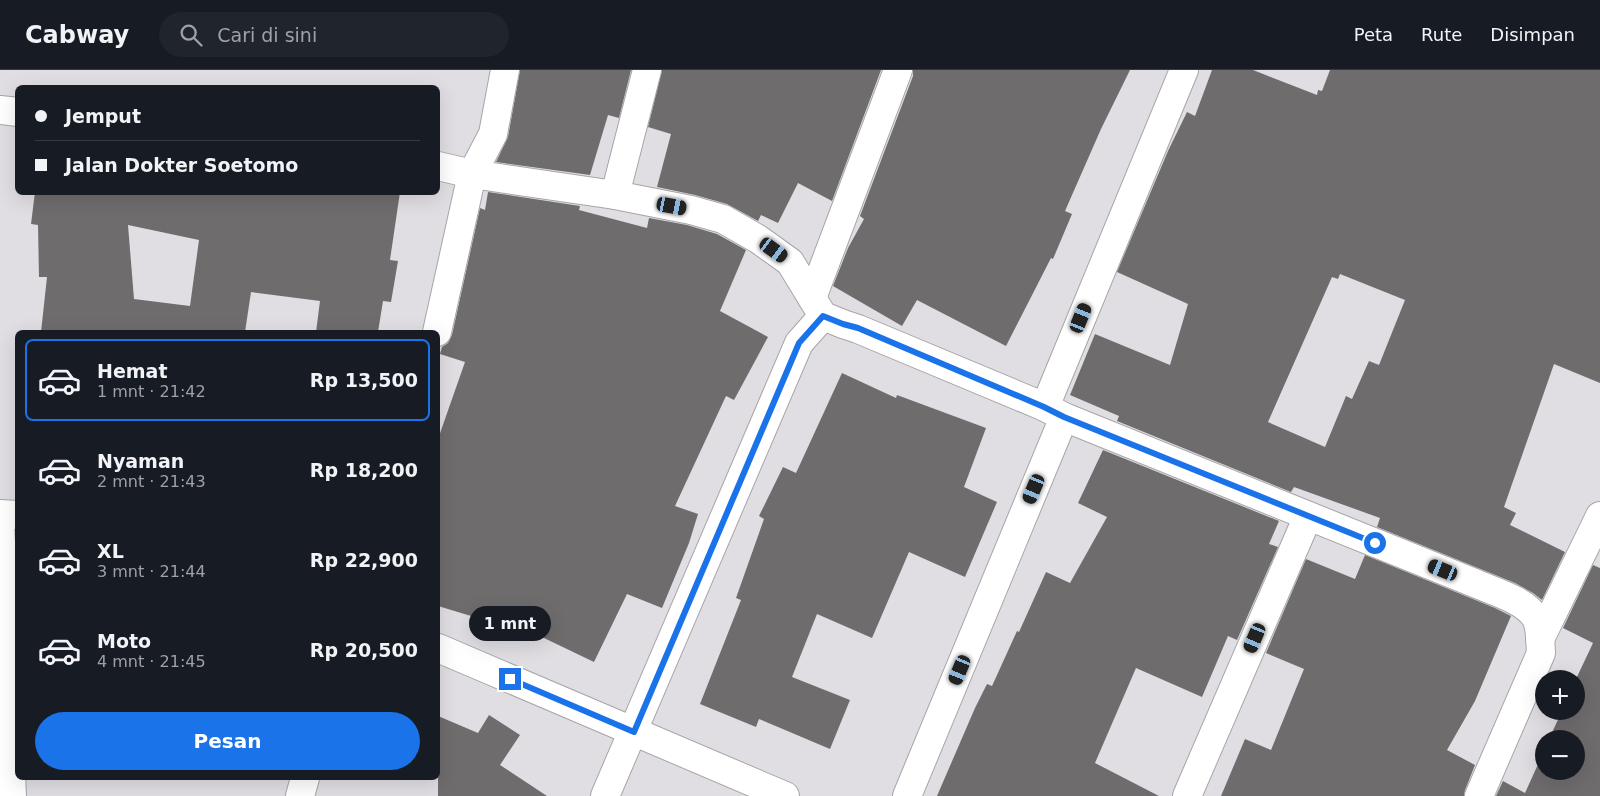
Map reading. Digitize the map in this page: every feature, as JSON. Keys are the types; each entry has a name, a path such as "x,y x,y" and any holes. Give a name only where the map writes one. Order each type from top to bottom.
{"main road":[{"path":"437,330 472,174 494,134 505,70"},
{"path":"615,195 647,70"},
{"path":"605,796 799,343 818,307 898,70"},
{"path":"907,796 1184,70"},
{"path":"0,110 15,112"},
{"path":"440,166 472,174 615,195 691,210 722,219 758,239 790,262 818,307 843,324 858,328 1054,412 1525,605 1537,619 1540,653 1479,796"},
{"path":"0,514 15,515"},
{"path":"1187,796 1308,516"},
{"path":"1540,639 1600,516"},
{"path":"0,520 12,796"},
{"path":"440,649 785,796"},
{"path":"300,796 304,780"}],"building":[{"path":"520,70 631,70 619,118 608,115 590,175 496,162 508,137"},
{"path":"662,70 881,70 832,201 798,183 778,223 761,215 758,221 727,204 657,187 671,134 648,127"},
{"path":"913,70 1130,70 1101,129 1065,211 1072,214 1053,259 1051,258 1006,346 917,300 902,326 833,286 848,248 864,219 860,216 913,76"},
{"path":"1212,70 1253,70 1317,95 1318,90 1322,91 1330,70 1600,70 1600,383 1554,364 1504,507 1516,513 1510,525 1565,552 1542,600 1515,583 1377,527 1380,518 1294,487 1291,492 1117,421 1119,416 1070,395 1095,334 1170,365 1188,304 1117,272 1168,151 1187,112 1195,116","holes":["1340,274 1405,300 1379,365 1369,361 1352,399 1346,396 1325,447 1268,422 1332,277 1338,279"]},
{"path":"488,192 580,206 579,210 647,228 649,218 687,225 717,234 746,250 720,311 768,337 734,400 726,396 675,506 698,514 689,543 662,608 627,594 594,662 544,638 440,607 440,433 465,362 440,354 442,347 448,343 452,335 480,208 485,210"},
{"path":"35,195 400,195 390,260 398,261 391,302 383,301 378,330 316,330 320,301 251,292 245,330 41,330 47,277 39,277 38,225 31,224","holes":["128,225 199,240 190,306 134,299"]},
{"path":"842,373 896,398 897,395 986,428 964,487 997,502 965,577 909,552 872,638 817,614 792,677 850,700 830,749 759,719 756,727 700,704 741,600 736,598 764,519 759,516 783,467 796,473"},
{"path":"1103,450 1279,521 1269,544 1278,547 1237,640 1228,636 1202,697 1136,668 1095,763 1159,796 937,796 975,708 987,684 992,686 1046,572 1070,583 1107,517 1078,503"},
{"path":"1365,555 1511,616 1475,701 1447,750 1475,765 1464,796 1221,796 1245,739 1271,750 1304,669 1266,653 1306,559 1355,579"},
{"path":"1593,565 1600,568 1600,796 1496,796 1503,781 1525,793 1535,771 1535,780 1585,780 1585,730 1553,730 1558,720 1585,720 1585,670 1580,670 1593,643 1563,628"},
{"path":"489,715 520,735 500,765 547,796 438,796 438,780 440,780 440,717 478,733"}],"route":[{"path":"510,679 634,732 799,343 823,316 858,328 1064,417 1375,543"}]}
